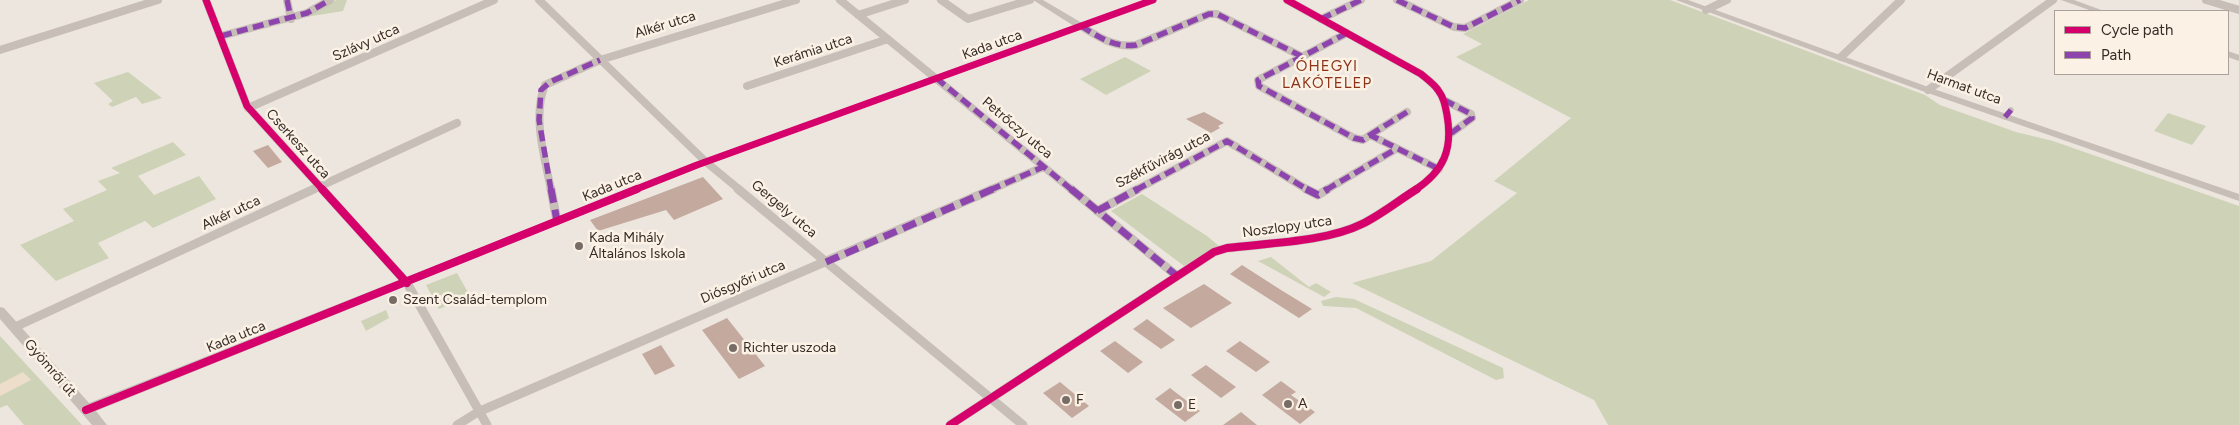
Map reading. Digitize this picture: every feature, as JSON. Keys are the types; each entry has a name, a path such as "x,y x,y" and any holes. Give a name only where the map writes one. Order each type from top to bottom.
{"street":[{"path":"0,50 158,0"},
{"name":"Cserkesz utca","path":"206,0 222,36 248,108 407,283 487,425"},
{"path":"287,0 291,19"},
{"path":"222,36 291,19 307,13 330,0"},
{"name":"Szlávy utca","path":"248,108 494,0"},
{"name":"Gergely utca","path":"539,0 706,162 1023,425"},
{"name":"Alkér utca","path":"557,222 539,120 541,90 550,82 600,60 796,0"},
{"name":"Petrőczy utca","path":"840,0 1177,276"},
{"path":"858,15 905,0"},
{"path":"941,0 968,19 1030,0"},
{"path":"1037,0 1116,46 1136,45 1208,14 1217,14 1302,56"},
{"name":"Kada utca","path":"86,410 706,162 1152,0"},
{"name":"Noszlopy utca","path":"950,425 1214,252 1227,248 1326,236 1346,231 1363,224 1430,181 1444,160 1450,134 1444,100 1436,88 1422,74 1286,0"},
{"path":"1321,19 1361,0"},
{"path":"1397,0 1454,27 1465,28 1520,0"},
{"name":"Harmat utca","path":"1680,0 1928,90 2008,113 2239,198"},
{"path":"1706,10 1727,0"},
{"path":"1841,57 1901,0"},
{"path":"1928,90 2053,0"},
{"path":"2065,0 2097,10"},
{"path":"2206,0 2239,10"},
{"path":"1347,33 1258,80 1259,86 1354,138 1363,140 1407,112"},
{"name":"Kerámia utca","path":"747,86 888,39"},
{"name":"Noszlopy utca","path":"1444,100 1471,114 1472,118 1450,134"},
{"name":"Alkér utca","path":"15,327 458,123"},
{"path":"1370,136 1439,169"},
{"name":"Székfűvirág utca","path":"1097,211 1227,141 1314,194 1318,194 1396,149"},
{"name":"Diósgyőri utca","path":"457,425 478,412 1043,167"},
{"name":"Gyömrői út","path":"0,310 100,425"}],"green space":[{"path":"336,0 347,0 343,11 306,17"},
{"path":"1529,0 1670,0 1925,95 1940,105 2016,132 2053,141 2239,206 2239,425 1608,425 1594,400 1352,283 1431,261 1517,193 1494,181 1571,118 1456,57 1482,44 1463,34"},
{"path":"1125,57 1151,71 1106,95 1080,79"},
{"path":"128,72 162,98 142,104 136,97 112,107 108,104 113,101 94,83"},
{"path":"2168,113 2206,126 2192,145 2154,131"},
{"path":"173,142 186,155 138,176 154,195 199,176 216,199 153,228 145,221 98,243 109,258 56,281 20,245 74,221 63,209 107,190 98,181 120,173 111,168"},
{"path":"1142,194 1207,236 1219,246 1184,266 1111,211"},
{"path":"1271,257 1309,287 1316,283 1331,292 1324,297 1258,261"},
{"path":"457,273 470,296 439,309 426,285"},
{"path":"1336,297 1354,299 1503,368 1504,378 1496,380 1356,308 1323,306 1321,301"},
{"path":"386,310 389,318 366,331 361,321"},
{"path":"0,336 82,425 24,425 7,405 0,408"}],"shaded area":[{"path":"23,372 31,380 0,396 0,384"}],"building":[{"path":"1204,112 1224,123 1218,126 1220,128 1211,133 1186,119"},
{"path":"268,145 282,162 268,168 253,151"},
{"path":"703,177 723,199 674,220 666,210 598,231 590,220"},
{"path":"1242,265 1312,309 1299,318 1230,274"},
{"path":"1204,284 1232,303 1191,328 1163,308"},
{"name":"Richter uszoda","path":"727,318 765,366 739,379 702,330"},
{"path":"1147,319 1175,340 1161,349 1133,329"},
{"path":"1115,341 1143,362 1128,373 1100,351"},
{"path":"1240,341 1270,362 1256,372 1226,351"},
{"path":"661,345 675,366 655,375 642,354"},
{"path":"1206,365 1236,387 1221,398 1191,375"},
{"name":"A","path":"1281,381 1296,392 1291,395 1315,412 1300,424 1262,395"},
{"name":"F","path":"1060,382 1089,406 1072,418 1043,393"},
{"name":"E","path":"1170,388 1200,411 1185,422 1155,399"},
{"path":"1241,412 1257,425 1223,425"}],"marked path":[{"path":"287,0 291,19"},
{"path":"221,36 307,13 330,0"},
{"path":"1321,19 1361,0"},
{"path":"1397,0 1454,27 1465,28 1520,0"},
{"path":"1081,26 1107,42 1128,46 1136,45 1209,14 1217,14 1301,56"},
{"path":"1347,33 1258,80 1259,86 1354,138 1363,140 1370,135 1439,169"},
{"path":"557,221 539,120 541,90 550,82 600,60"},
{"path":"936,78 1177,276"},
{"path":"1444,100 1471,114 1472,118 1450,134"},
{"path":"2005,117 2011,110"},
{"path":"1370,135 1407,112"},
{"path":"1097,211 1227,141 1318,195 1396,149"},
{"path":"826,262 1043,167"}],"cycle path":[{"path":"206,0 247,106 407,283"},
{"path":"86,410 697,165 1153,0"},
{"path":"950,425 1214,252 1227,248 1326,236 1346,231 1363,224 1429,181 1444,160 1450,134 1444,100 1437,88 1421,74 1287,0"}],"place":[{"name":"Kada Mihály Általános Iskola","path":"579,246"},
{"name":"Szent Család-templom","path":"393,300"},
{"name":"Richter uszoda","path":"733,348"},
{"name":"F","path":"1066,400"},
{"name":"A","path":"1288,404"},
{"name":"E","path":"1178,405"}],"district":[{"name":"ÓHEGYI LAKÓTELEP","path":"1327,76"}]}
